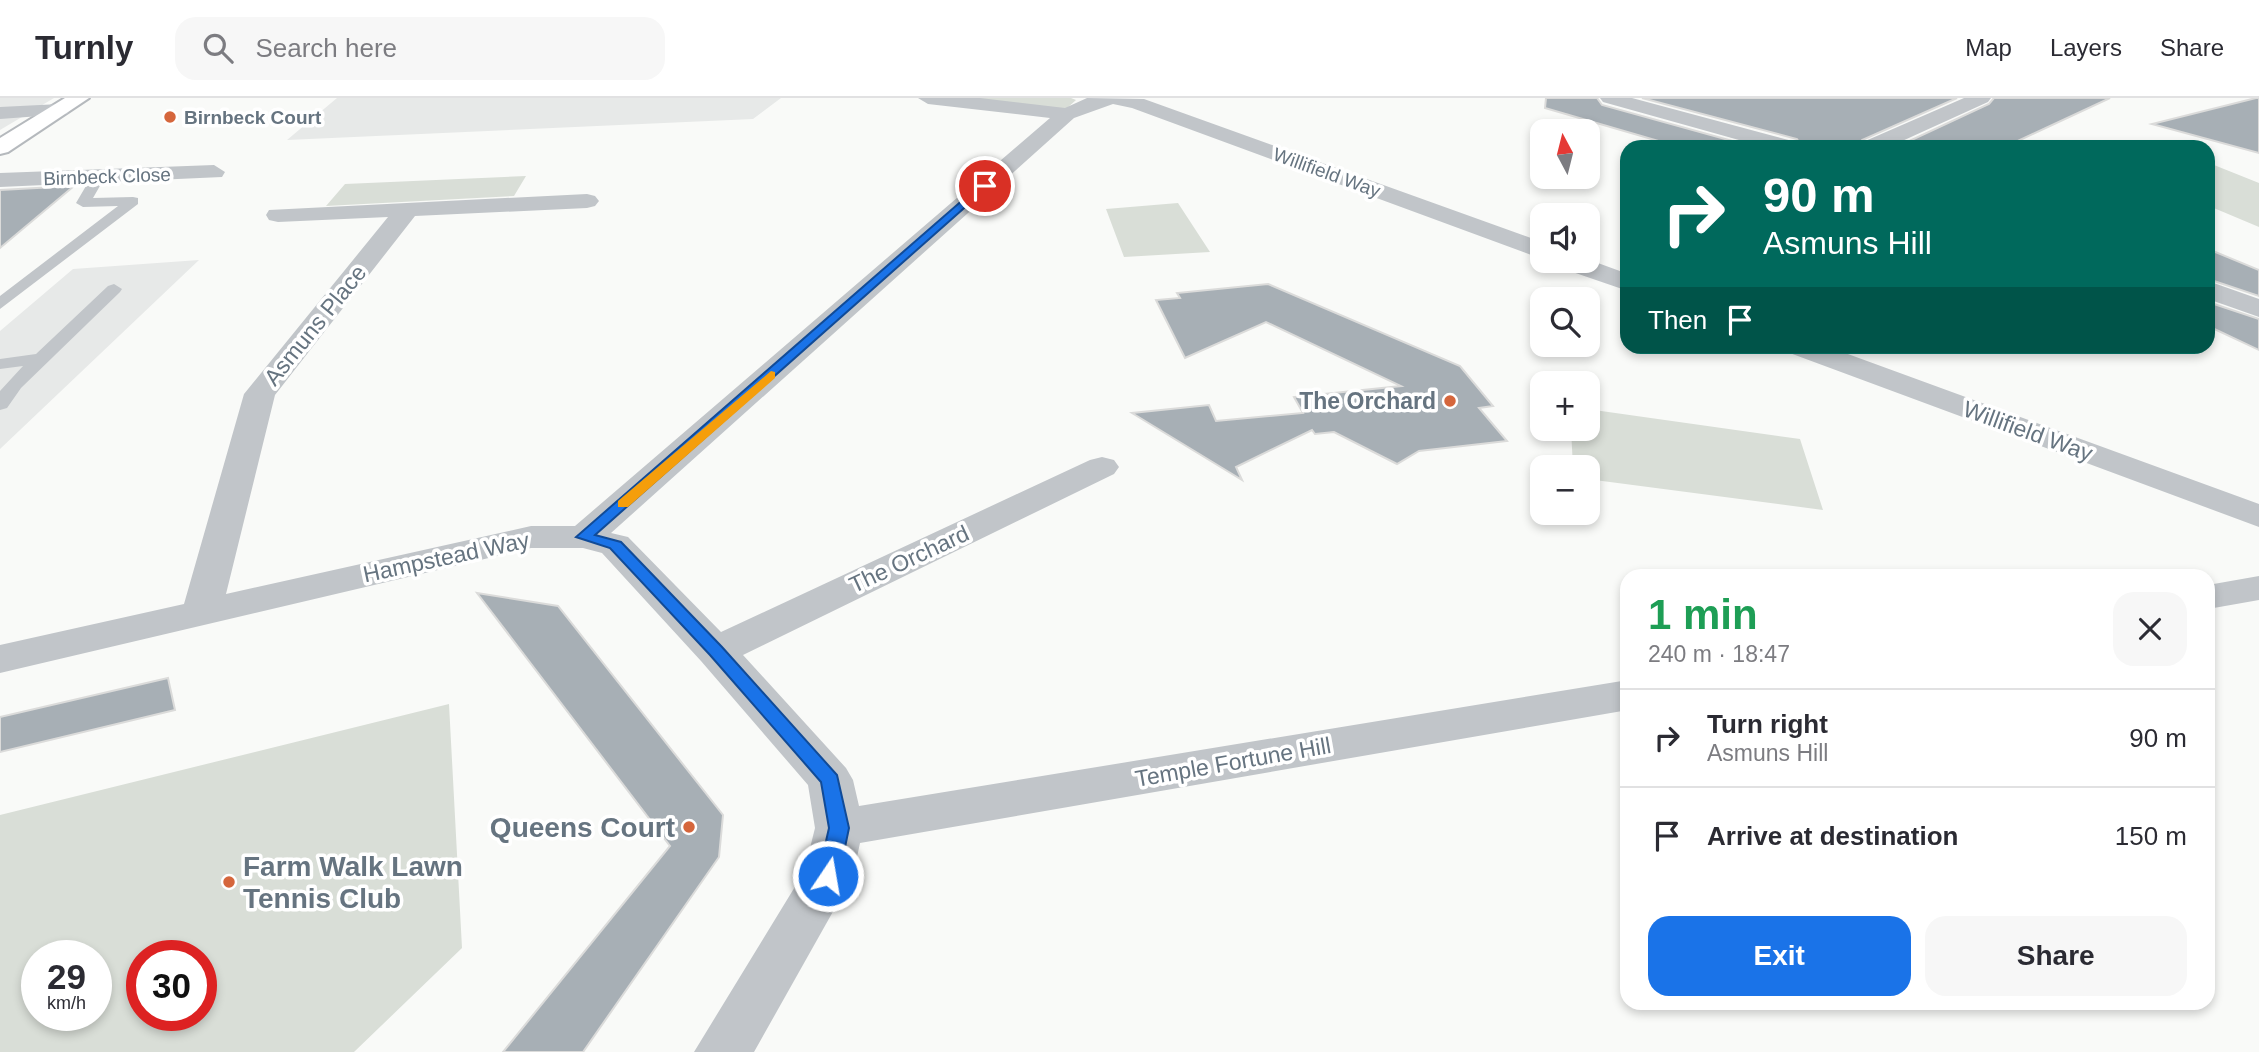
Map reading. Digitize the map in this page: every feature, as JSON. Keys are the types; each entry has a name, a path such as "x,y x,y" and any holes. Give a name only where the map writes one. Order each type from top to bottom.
{"main road":[{"path":"0,147 79,98"}],"street":[{"path":"928,98 1067,114"},
{"path":"584,537 1067,114 1095,102 1114,98"},
{"name":"Willifield Way","path":"1114,98 1138,103 1530,247"},
{"path":"1610,98 1763,140"},
{"path":"1887,140 1981,98"},
{"path":"0,113 60,110"},
{"name":"Birnbeck Close","path":"0,180 214,172"},
{"path":"278,215 587,201"},
{"name":"Asmuns Place","path":"201,613 260,394 407,210"},
{"path":"1600,273 1620,280"},
{"path":"2215,292 2259,309"},
{"name":"Willifield Way","path":"1819,354 2259,516"},
{"name":"The Orchard","path":"716,651 1102,467"},
{"name":"Hampstead Way","path":"0,659 531,537 584,537 615,545 716,651 830,780 839,828 828,876 723,1052"},
{"path":"2215,596 2259,588"},
{"name":"Temple Fortune Hill","path":"839,828 1620,696"}],"lane":[{"path":"0,304 133,201 83,203 99,177"},
{"path":"0,404 15,384 114,289"},
{"path":"0,364 40,359"}],"shaded area":[{"path":"0,98 54,98 0,130"},
{"path":"337,98 781,98 753,119 287,140"},
{"path":"955,98 1071,98 1076,100 1065,110"},
{"path":"2215,165 2259,183 2259,227 2215,209"},
{"path":"526,176 514,196 326,206 345,184"},
{"path":"1178,203 1210,252 1124,257 1106,209"},
{"path":"199,260 0,449 0,331 73,269"},
{"path":"1600,411 1800,439 1823,510 1600,481 1600,455 1572,455 1572,441 1600,441"},
{"name":"Farm Walk Lawn Tennis Club","path":"449,704 462,948 354,1052 0,1052 0,815"}],"building":[{"path":"1546,98 1597,98 1602,105 1729,140 1655,140 1600,124 1600,119 1583,119 1545,108"},
{"path":"1642,98 1957,98 1862,140 1797,139"},
{"path":"1994,98 2110,98 2020,140 1911,140 1989,104"},
{"path":"2259,98 2259,153 2152,124"},
{"path":"74,186 0,248 0,190"},
{"path":"2215,252 2259,270 2259,296 2215,281"},
{"path":"1268,284 1460,366 1493,406 1479,408 1507,441 1419,451 1397,464 1334,432 1315,434 1312,430 1236,467 1242,480 1132,413 1209,405 1216,421 1303,413 1294,397 1401,386 1266,322 1185,358 1156,300 1180,298 1177,293"},
{"path":"2215,304 2259,319 2259,350 2215,329"},
{"name":"Queens Court","path":"477,593 558,606 723,815 719,857 583,1052 503,1052 670,846"},
{"path":"168,678 175,710 0,752 0,717"}],"slow traffic":[{"path":"623,504 771,375"}],"place":[{"name":"Birnbeck Court","path":"170,117"},
{"name":"The Orchard","path":"1450,401"},
{"name":"Queens Court","path":"689,827"},
{"name":"Farm Walk Lawn Tennis Club","path":"229,882"}],"route":[{"path":"828,876 839,828 830,780 716,651 615,545 584,537 985,186"}]}
